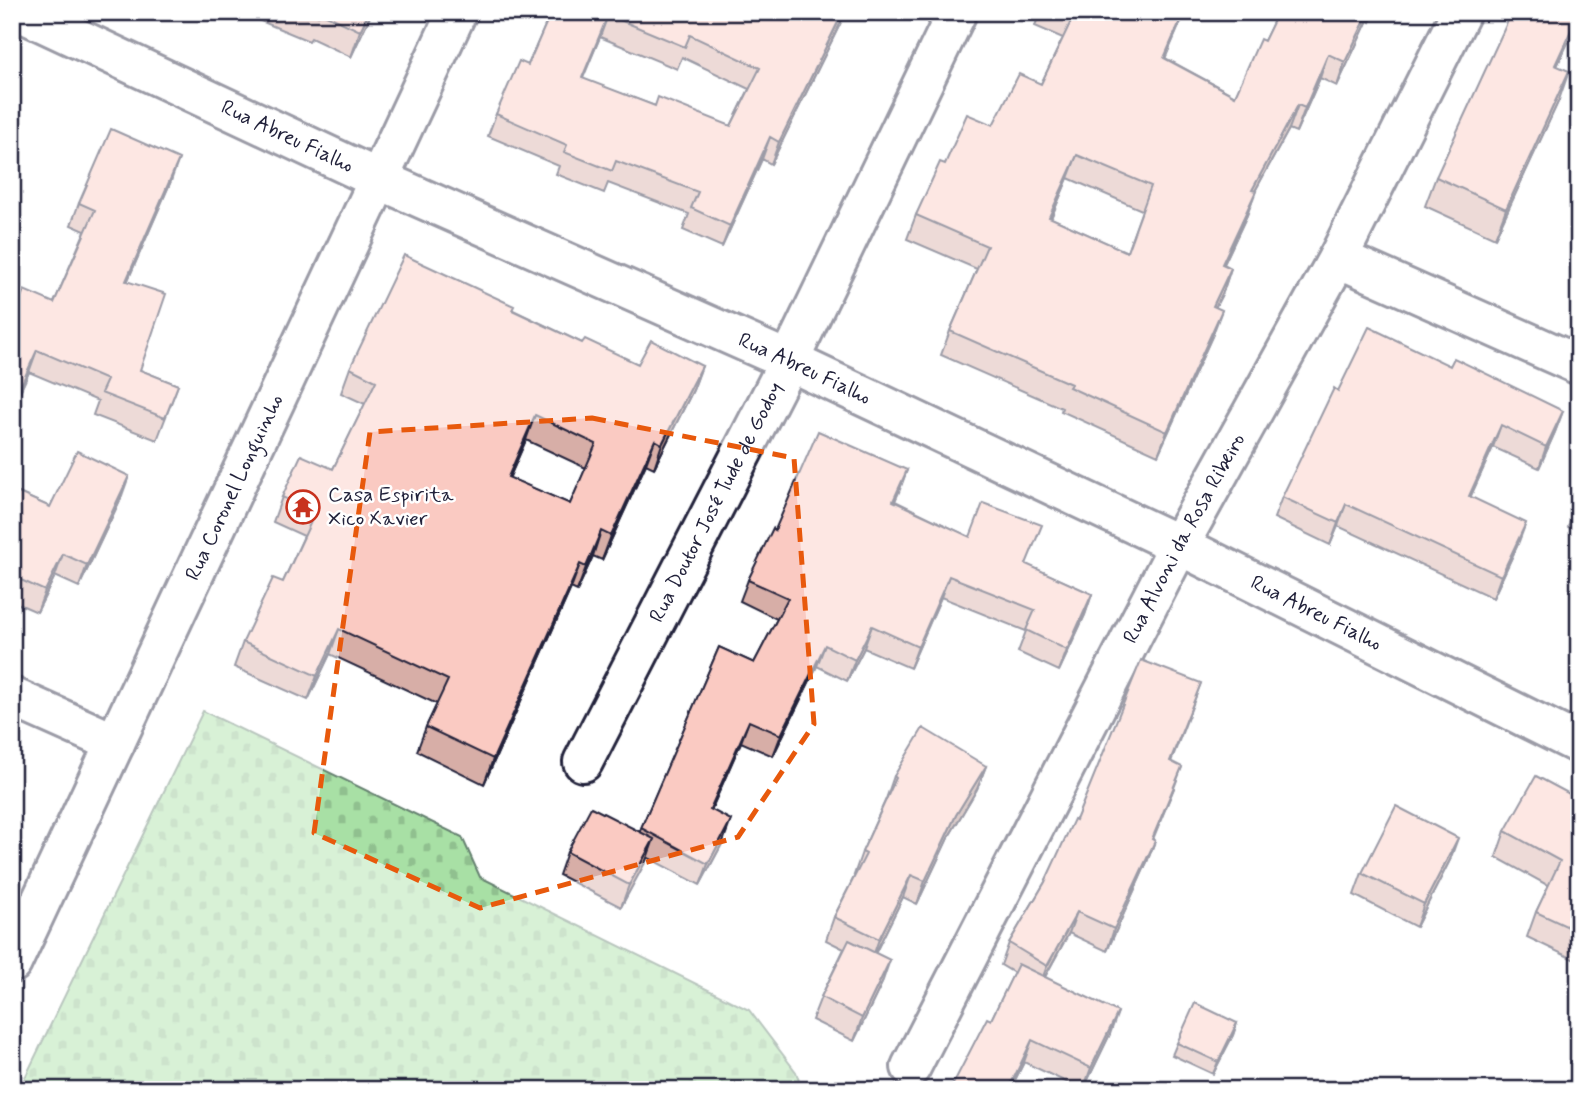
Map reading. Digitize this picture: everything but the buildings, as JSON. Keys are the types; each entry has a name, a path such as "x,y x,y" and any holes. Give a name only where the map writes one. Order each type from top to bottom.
{"street":[{"name":"Rua Abreu Fialho","path":"21,12 378,179 789,361 1179,545 1579,744"},
{"name":"Rua Coronel Longuinho","path":"12,963 457,12"},
{"name":"Rua Doutor José Tude de Godoy","path":"583,762 789,361 957,12"},
{"name":"Rua Alvoni da Rosa Ribeiro","path":"911,1067 1179,545 1338,258 1461,12"},
{"path":"1338,258 1579,365"},
{"path":"12,697 115,743"}],"highlighted area":[{"path":"592,418 794,458 814,724 738,837 480,908 314,833 370,432"}],"green space":[{"path":"203,711 462,837 480,877 749,1010 796,1072 802,1090 19,1090"}],"place":[{"name":"Casa Espirita Xico Xavier","path":"303,507"}]}
